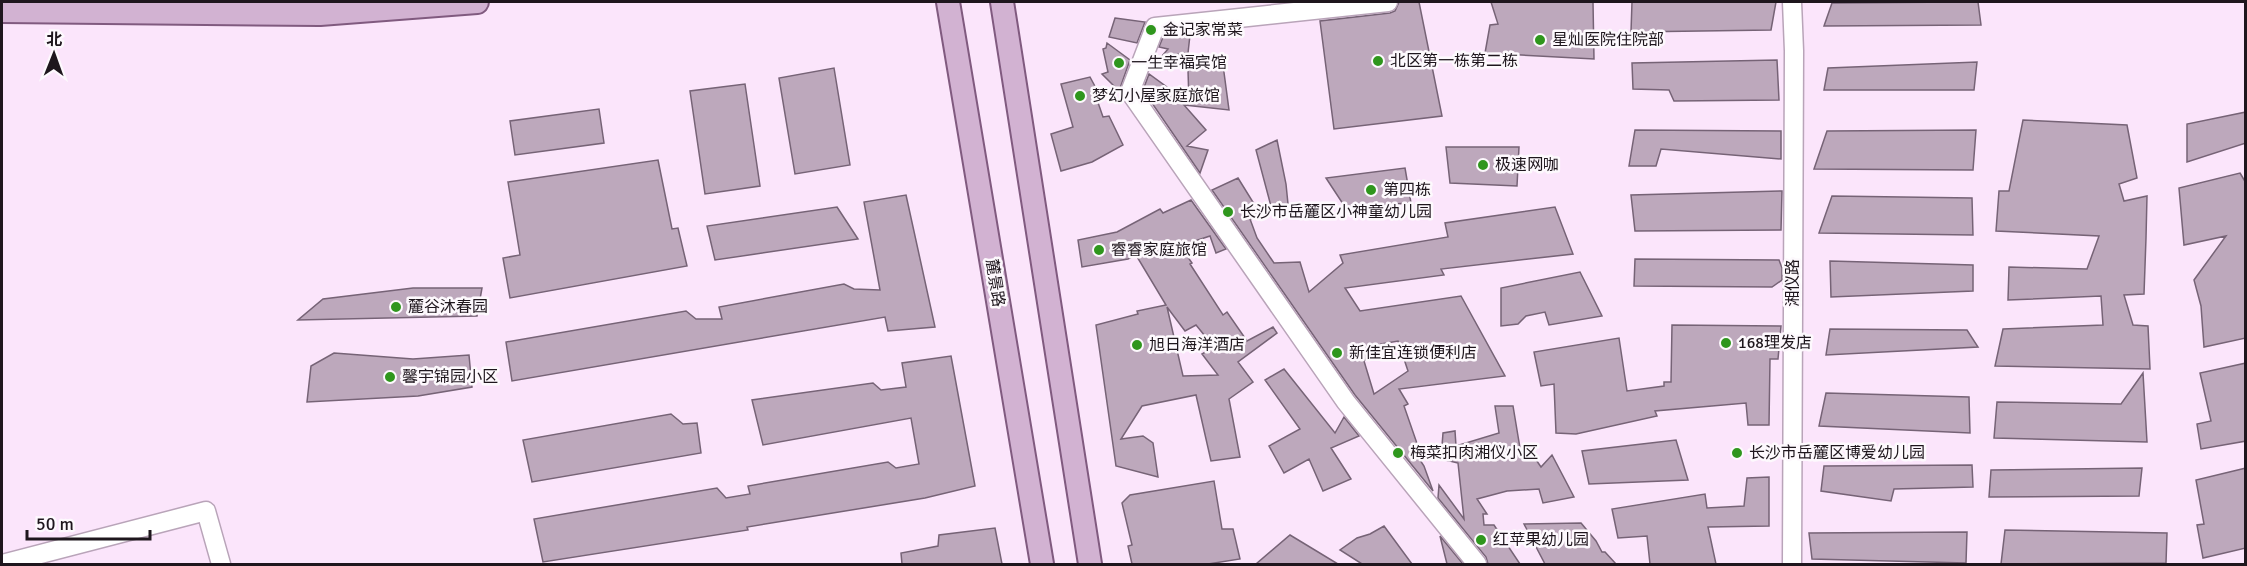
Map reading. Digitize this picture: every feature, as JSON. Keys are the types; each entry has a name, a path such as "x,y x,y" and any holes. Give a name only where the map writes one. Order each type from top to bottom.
{"main road":[{"path":"2,11 320,14 477,2"},
{"name":"麓景路","path":"948,2 1042,564"},
{"path":"1002,2 1089,564"}],"street":[{"path":"1388,2 1155,27 1130,92 1346,402 1477,564"},
{"name":"湘仪路","path":"1792,2 1794,51 1792,564"},
{"path":"2,564 206,511 221,564"}],"building":[{"name":"北区第一栋第二栋","path":"1399,2 1419,2 1442,116 1334,129 1320,21 1390,13 1395,11"},
{"name":"星灿医院住院部","path":"1491,2 1593,2 1594,59 1485,53 1490,25 1498,24"},
{"path":"1632,2 1776,2 1771,30 1631,32"},
{"path":"1978,2 1981,25 1824,26 1832,3"},
{"path":"1115,18 1145,22 1137,43 1109,37"},
{"path":"1190,35 1188,53 1162,56 1168,49 1159,47 1163,37"},
{"name":"一生幸福宾馆","path":"1107,43 1130,60 1119,91 1102,74 1108,72 1103,49 1106,48"},
{"path":"1777,60 1779,100 1674,101 1669,90 1633,89 1632,63"},
{"path":"1977,62 1974,90 1824,90 1828,68"},
{"path":"1223,65 1229,110 1184,105 1206,130 1187,146 1208,150 1200,173 1143,90 1149,74 1189,103 1188,70"},
{"path":"834,68 850,165 795,174 779,78"},
{"path":"1090,77 1097,90 1094,91 1103,117 1109,116 1123,145 1092,162 1061,171 1051,134 1073,127 1061,84"},
{"path":"745,84 760,186 705,194 690,91"},
{"path":"599,109 604,143 515,155 510,121"},
{"path":"2246,112 2246,143 2187,162 2187,124"},
{"path":"2023,120 2127,125 2137,178 2119,184 2124,201 2147,196 2144,294 2124,295 2133,325 2148,326 2150,369 1995,366 2003,329 2103,325 2101,296 2008,300 2009,267 2087,269 2099,236 1996,231 1999,191 2009,191"},
{"path":"1635,130 1781,131 1781,159 1661,149 1656,166 1629,166"},
{"path":"1976,130 1973,170 1814,169 1827,131"},
{"path":"1277,140 1288,204 1272,210 1256,150"},
{"name":"极速网咖","path":"1446,147 1519,147 1517,186 1450,183"},
{"path":"658,160 672,229 678,228 687,266 510,298 503,258 520,255 508,182"},
{"name":"第四栋","path":"1405,168 1411,203 1345,207 1326,178"},
{"path":"2240,173 2246,183 2246,338 2204,347 2201,306 2194,280 2226,236 2184,245 2179,188"},
{"path":"1238,178 1261,215 1250,219 1257,238 1274,263 1300,262 1309,292 1343,263 1340,255 1448,237 1445,223 1555,207 1573,254 1441,269 1444,275 1345,288 1360,311 1461,296 1505,376 1399,389 1408,404 1404,406 1421,455 1416,454 1424,466 1433,491 1355,395 1212,190","holes":["1398,341 1408,371 1374,394 1364,361 1381,344"]},
{"path":"1782,191 1781,230 1635,231 1631,195"},
{"path":"906,195 935,327 888,331 885,317 512,381 506,342 686,311 696,319 722,319 719,307 844,284 854,289 880,290 864,202"},
{"path":"1832,196 1972,198 1973,235 1819,233"},
{"path":"1191,200 1226,249 1216,253 1210,236 1180,246 1192,263 1190,264 1223,315 1227,312 1247,341 1273,327 1277,333 1238,362 1253,382 1229,399 1240,457 1211,461 1196,395 1142,406 1121,439 1143,436 1153,443 1158,477 1116,466 1096,325 1138,314 1137,311 1166,305 1136,255 1128,259 1082,267 1078,240 1117,232 1160,209 1163,213","holes":["1167,307 1185,331 1196,325 1214,347 1202,354 1218,375 1183,376"]},
{"path":"837,207 858,239 715,260 707,226"},
{"path":"1635,259 1779,260 1782,280 1772,287 1634,286"},
{"path":"1830,261 1973,265 1973,291 1831,297"},
{"path":"1580,272 1602,316 1549,325 1545,312 1526,316 1518,324 1501,326 1501,288"},
{"name":"麓谷沐春园","path":"413,288 482,288 477,316 298,320 323,299"},
{"path":"1672,325 1781,326 1778,359 1770,359 1769,425 1748,425 1746,403 1655,411 1657,416 1576,434 1556,433 1554,384 1541,386 1534,352 1619,338 1627,391 1664,386 1664,382 1671,382"},
{"path":"1830,329 1967,330 1978,347 1826,355"},
{"name":"馨宇锦园小区","path":"334,353 413,359 469,355 472,387 418,396 307,402 311,366"},
{"path":"951,356 975,486 925,498 747,527 748,530 543,562 534,519 717,488 726,498 750,494 748,486 888,462 896,468 919,464 911,418 763,445 752,400 873,383 881,390 906,387 902,363"},
{"path":"2246,363 2246,441 2201,449 2197,424 2211,421 2200,373"},
{"path":"1284,369 1335,433 1344,417 1359,436 1331,448 1351,479 1323,491 1309,459 1284,473 1269,446 1300,429 1265,380"},
{"path":"2143,373 2147,442 1994,438 1997,402 2121,404"},
{"path":"1826,393 1969,397 1970,433 1819,426"},
{"path":"1495,406 1513,406 1521,454 1530,451 1541,467 1552,455 1574,497 1543,503 1539,489 1507,491 1477,499 1487,514 1483,514 1484,525 1494,525 1520,564 1488,564 1486,557 1438,498 1439,485 1464,519 1458,463 1441,459 1443,433 1455,431 1456,446 1499,433"},
{"path":"671,414 683,424 697,423 701,453 532,482 523,440"},
{"path":"1676,440 1688,480 1589,484 1582,451"},
{"path":"1972,465 1973,487 1894,489 1891,501 1821,491 1824,466"},
{"path":"2142,468 2139,496 1989,497 1991,470"},
{"path":"2246,468 2246,548 2203,558 2197,525 2204,524 2196,480"},
{"path":"1769,477 1769,526 1708,527 1716,564 1650,564 1647,536 1618,538 1612,509 1705,494 1707,508 1744,506 1747,478"},
{"path":"1214,481 1222,529 1233,529 1240,559 1208,564 1132,564 1128,546 1132,545 1122,503 1130,495"},
{"path":"1581,523 1602,552 1605,552 1616,564 1545,564 1524,524"},
{"path":"1384,526 1412,564 1362,564 1340,550 1357,538"},
{"path":"995,528 1002,564 902,564 901,553 938,546 939,535"},
{"path":"2005,530 2167,533 2166,563 2001,564"},
{"path":"1967,532 1966,563 1812,559 1809,533"},
{"path":"1290,535 1338,564 1256,564"},
{"path":"1440,536 1463,564 1447,564"}],"place":[{"name":"金记家常菜","path":"1151,30"},
{"name":"星灿医院住院部","path":"1540,40"},
{"name":"北区第一栋第二栋","path":"1378,61"},
{"name":"一生幸福宾馆","path":"1119,63"},
{"name":"梦幻小屋家庭旅馆","path":"1080,96"},
{"name":"极速网咖","path":"1483,165"},
{"name":"第四栋","path":"1371,190"},
{"name":"长沙市岳麓区小神童幼儿园","path":"1228,212"},
{"name":"睿睿家庭旅馆","path":"1099,250"},
{"name":"麓谷沐春园","path":"396,307"},
{"name":"168理发店","path":"1726,343"},
{"name":"旭日海洋酒店","path":"1137,345"},
{"name":"新佳宜连锁便利店","path":"1337,353"},
{"name":"馨宇锦园小区","path":"390,377"},
{"name":"梅菜扣肉湘仪小区","path":"1398,453"},
{"name":"长沙市岳麓区博爱幼儿园","path":"1737,453"},
{"name":"红苹果幼儿园","path":"1481,540"}]}
